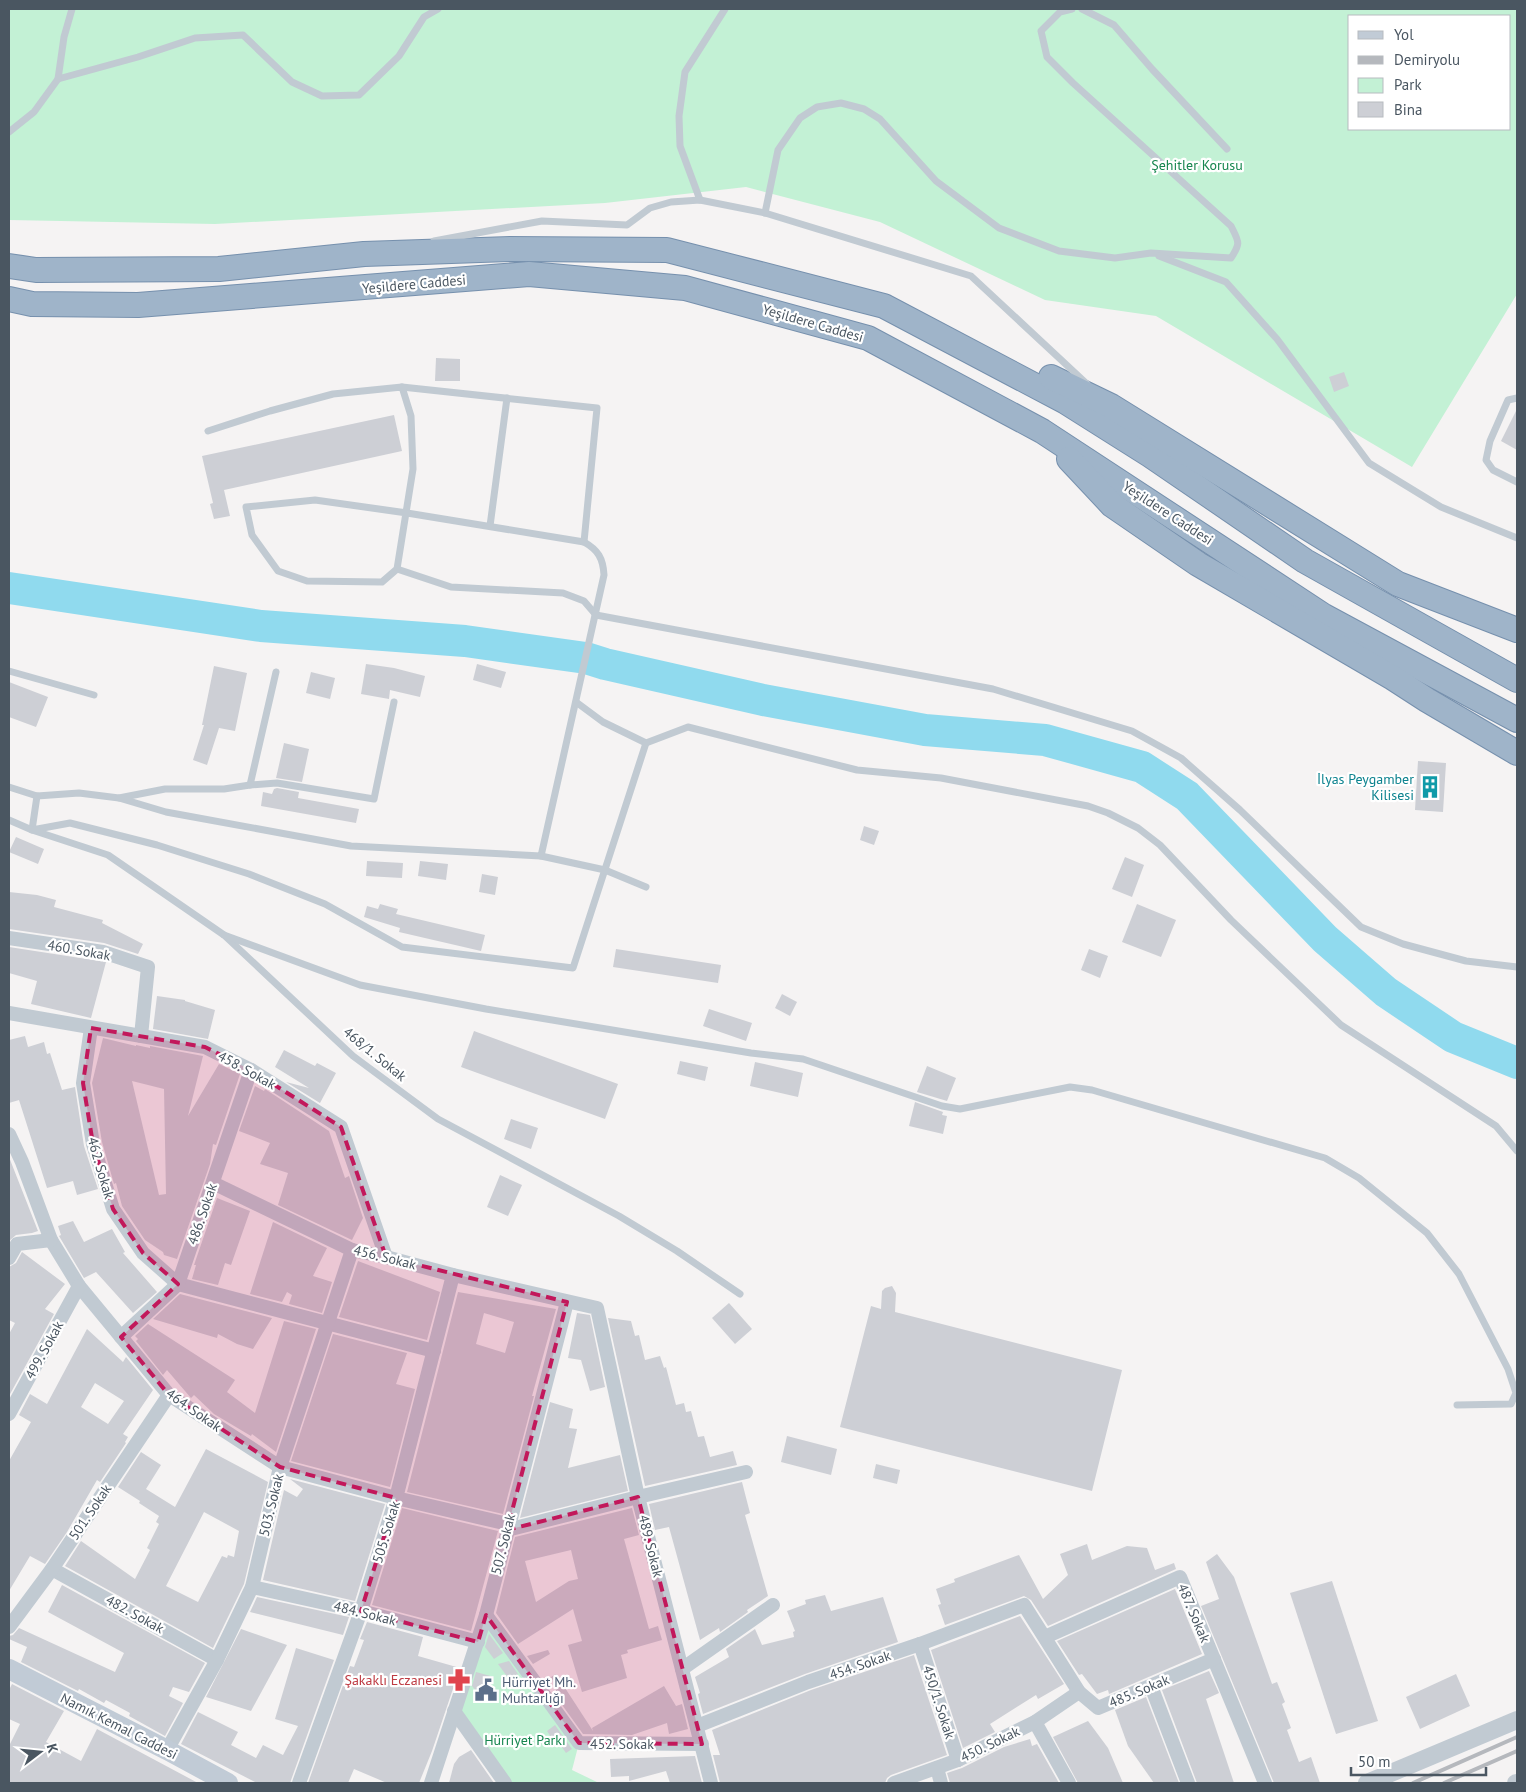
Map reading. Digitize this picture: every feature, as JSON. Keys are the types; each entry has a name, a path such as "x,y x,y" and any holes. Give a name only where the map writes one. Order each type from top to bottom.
{"highway":[{"name":"Yeşildere Caddesi","path":"9,266 36,270 219,269 364,254 510,249 667,250 884,306 1066,402 1150,455 1305,561 1517,680"},
{"name":"Yeşildere Caddesi","path":"9,299 32,304 138,305 529,274 684,288 868,338 1042,431 1324,616 1517,720"},
{"path":"884,306 1046,375 1111,406 1398,584 1517,630"},
{"path":"1042,431 1112,504 1198,564 1517,753"}],"main road":[{"name":"Namık Kemal Caddesi","path":"9,1669 228,1783"}],"street":[{"name":"460. Sokak","path":"9,938 104,952 148,967 141,1036"},
{"name":"458. Sokak","path":"9,1013 204,1047 251,1070 341,1127 386,1257"},
{"name":"462. Sokak","path":"91,1028 83,1083 93,1144 113,1208 143,1253 178,1284"},
{"name":"486. Sokak","path":"121,1338 178,1284 251,1070"},
{"name":"464. Sokak","path":"9,1134 15,1165 51,1240 79,1286 169,1395 280,1468 507,1527"},
{"name":"456. Sokak","path":"213,1183 352,1250 597,1308"},
{"path":"9,1258 17,1244 51,1240"},
{"name":"503. Sokak","path":"167,1750 217,1660 252,1586 280,1468 352,1250"},
{"name":"505. Sokak","path":"299,1783 361,1611 396,1498 453,1275"},
{"path":"178,1284 434,1351"},
{"name":"499. Sokak","path":"9,1414 79,1286"},
{"name":"507. Sokak","path":"431,1783 486,1616 507,1527 567,1302"},
{"name":"489. Sokak","path":"597,1308 638,1497 711,1783"},
{"name":"501. Sokak","path":"9,1627 52,1569 169,1395"},
{"path":"507,1527 746,1472"},
{"name":"482. Sokak","path":"52,1569 217,1660"},
{"name":"487. Sokak","path":"1045,1637 1180,1577 1265,1783"},
{"name":"484. Sokak","path":"252,1586 361,1611 478,1642"},
{"path":"682,1669 773,1605"},
{"name":"485. Sokak","path":"1024,1606 1079,1692 1098,1708 1214,1658"},
{"name":"454. Sokak","path":"697,1726 808,1682 1024,1606"},
{"name":"452. Sokak","path":"486,1616 579,1743 702,1744"},
{"name":"450/1. Sokak","path":"920,1644 958,1760"},
{"path":"1151,1686 1188,1783"},
{"name":"450. Sokak","path":"894,1783 958,1760 1034,1722 1079,1692"},
{"path":"454,1711 505,1783"},
{"path":"1368,1783 1517,1720"},
{"path":"1034,1722 1069,1783"},
{"path":"937,1768 942,1783"}],"lane":[{"path":"9,132 34,112 58,79 64,37 72,9"},
{"path":"58,79 138,58 195,38 243,35 292,82 322,96 359,95 399,56 424,16 438,9"},
{"path":"700,200 680,146 679,116 685,72 725,9"},
{"path":"764,213 778,150 800,118 817,107 841,103 864,109 880,119 936,181 999,228 1059,251 1115,258 1151,253 1231,258 1238,247 1238,239 1231,226 1088,97 1047,57 1041,31 1060,12 1072,9"},
{"path":"1082,9 1114,24 1152,69 1228,148"},
{"path":"430,242 542,221 627,225 650,208 671,202 700,200 764,213 971,276 1111,406"},
{"path":"364,254 420,244"},
{"path":"1151,253 1226,282 1277,339 1368,464 1441,507 1517,538"},
{"path":"402,387 411,416 413,469 407,513 397,569 382,582 308,581 278,571 252,535 246,507 315,500 407,513 490,526 584,542 594,547 603,565 604,575 541,856"},
{"path":"208,431 270,410 333,394 402,387 597,408 584,542"},
{"path":"490,526 507,398"},
{"path":"1517,398 1508,400 1490,441 1486,460 1493,470 1517,482"},
{"path":"1508,534 1517,531"},
{"path":"397,569 451,587 563,593 584,602 596,615 993,689 1132,731 1181,758 1240,810 1361,927 1403,944 1466,961 1517,967"},
{"path":"9,671 94,695"},
{"path":"250,784 276,672"},
{"path":"119,798 165,789 224,789 250,784 277,783 374,799 394,702"},
{"path":"576,702 604,722 646,743 688,726 857,770 941,778 1088,806 1108,813 1138,828 1160,845 1231,920 1341,1025 1496,1126 1517,1151"},
{"path":"38,796 32,830 70,824 157,845 249,874 326,904 402,947 573,968 646,743"},
{"path":"9,787 38,796 79,793 119,798 166,812 351,846 541,856 605,870 646,886"},
{"name":"468/1. Sokak","path":"9,820 32,830 108,855 224,935 353,1056 438,1119 619,1216 677,1251 740,1294"},
{"path":"224,935 360,985 506,1012 751,1053 803,1059 942,1106 960,1109 1062,1088 1085,1089 1325,1158 1359,1178 1426,1233 1459,1274 1508,1369 1516,1394 1511,1404 1457,1405"}],"highlighted area":[{"path":"91,1028 205,1047 251,1070 341,1127 386,1257 567,1302 507,1530 638,1497 702,1744 579,1743 486,1615 478,1642 361,1611 396,1498 280,1467 169,1395 121,1337 178,1284 143,1253 113,1209 93,1144 83,1083"}],"green space":[{"name":"Şehitler Korusu","path":"9,9 1517,9 1517,294 1412,467 1156,316 1045,300 880,222 746,187 605,203 215,224 9,220"},
{"name":"Hürriyet Parkı","path":"486,1615 579,1743 572,1770 599,1783 505,1783 454,1711"}],"building":[{"path":"436,358 460,359 460,381 435,381"},
{"path":"1344,372 1349,386 1334,392 1329,377"},
{"path":"1517,409 1517,450 1501,441"},
{"path":"394,415 402,451 224,490 230,516 214,519 210,504 213,503 202,456"},
{"path":"366,664 394,668 425,676 420,697 390,690 389,699 361,694"},
{"path":"477,664 506,672 501,688 473,680"},
{"path":"214,666 247,673 235,731 219,728 207,765 193,760 204,725 202,725"},
{"path":"311,672 335,678 330,699 306,693"},
{"path":"9,682 48,697 36,727 9,717"},
{"path":"284,743 309,749 302,782 276,778"},
{"name":"İlyas Peygamber Kilisesi","path":"1418,761 1446,763 1443,812 1415,810"},
{"path":"274,789 299,792 298,798 359,809 356,823 261,806 263,792 272,794"},
{"path":"864,826 879,831 874,845 860,840"},
{"path":"16,837 44,849 38,864 9,852"},
{"path":"1125,857 1144,865 1132,897 1112,889"},
{"path":"367,861 403,863 402,878 366,876"},
{"path":"420,861 448,864 446,880 418,876"},
{"path":"482,874 498,877 495,895 479,892"},
{"path":"9,892 37,895 56,900 54,907 103,920 102,923 143,944 138,954 104,943 9,929"},
{"path":"380,904 398,909 396,914 485,935 481,951 399,932 400,928 364,917 367,906 378,909"},
{"path":"1137,904 1176,920 1161,957 1122,942"},
{"path":"9,947 106,962 91,1018 31,1004 37,981 9,973"},
{"path":"616,949 721,965 718,983 613,967"},
{"path":"1089,949 1108,956 1100,978 1081,970"},
{"path":"782,994 797,1002 790,1016 775,1008"},
{"path":"157,996 185,1000 215,1010 208,1039 153,1029"},
{"path":"709,1009 752,1023 746,1041 703,1026"},
{"path":"474,1031 618,1084 605,1119 461,1067"},
{"path":"25,1036 28,1047 44,1042 47,1054 50,1053 62,1090 75,1087 84,1146 98,1189 77,1195 73,1181 47,1188 19,1100 9,1103 9,1040"},
{"path":"103,1038 136,1046 150,1048 150,1046 203,1056 188,1116 219,1064 240,1074 216,1145 213,1144 210,1164 177,1259 164,1255 163,1252 145,1240 122,1206 102,1142 92,1083","holes":["132,1081 164,1089 166,1194 159,1195"]},
{"path":"284,1050 315,1066 317,1063 336,1073 320,1103 286,1082 309,1088 275,1067"},
{"path":"680,1061 708,1067 705,1081 677,1074"},
{"path":"755,1062 803,1073 798,1097 750,1086"},
{"path":"927,1066 956,1078 947,1101 917,1092"},
{"path":"255,1086 264,1091 265,1089 329,1131 345,1178 349,1176 363,1218 352,1240 278,1205 288,1173 260,1164 270,1143 239,1131"},
{"path":"915,1102 943,1112 942,1115 947,1116 943,1134 909,1126"},
{"path":"511,1119 538,1128 531,1149 504,1139"},
{"path":"9,1157 38,1231 16,1235 9,1241"},
{"path":"500,1175 522,1185 508,1216 487,1207"},
{"path":"217,1198 250,1211 231,1265 225,1263 218,1285 192,1279 196,1265 194,1265"},
{"path":"73,1221 84,1242 112,1229 125,1252 123,1253 157,1292 133,1313 96,1272 84,1278 59,1236 61,1235 58,1226"},
{"path":"273,1222 327,1248 313,1276 332,1282 322,1313 289,1304 292,1295 287,1292 282,1302 250,1294"},
{"path":"22,1252 65,1284 45,1309 54,1314 9,1396 9,1334 15,1323 9,1320 9,1267 16,1263"},
{"path":"358,1261 440,1292 427,1340 339,1317"},
{"path":"892,1286 896,1293 895,1312 1122,1370 1092,1491 840,1427 871,1306 881,1309 882,1291"},
{"path":"458,1292 556,1309 503,1514 407,1492","holes":["484,1313 514,1322 505,1353 476,1344"]},
{"path":"180,1294 272,1318 253,1349 237,1344 218,1334 217,1338 153,1319"},
{"path":"729,1303 752,1329 735,1344 712,1318"},
{"path":"577,1313 590,1315 605,1387 590,1391 581,1360 568,1358"},
{"path":"608,1318 631,1321 635,1336 639,1335 645,1360 660,1356 664,1368 666,1367 676,1405 684,1403 686,1412 691,1411 698,1437 704,1436 710,1457 733,1451 737,1465 645,1486"},
{"path":"284,1321 316,1329 276,1452 252,1434 251,1436 214,1414 194,1395 191,1398 167,1370 163,1375 136,1341 138,1339 135,1336 148,1324 235,1380 227,1392 255,1413"},
{"path":"87,1329 123,1362 126,1357 153,1390 123,1434 128,1437 126,1443 100,1482 97,1480 67,1532 45,1564 30,1556 9,1591 9,1461 31,1422 19,1415 30,1394 47,1404","holes":["95,1383 124,1401 108,1424 81,1407"]},
{"path":"333,1334 407,1353 396,1384 415,1389 390,1487 291,1461"},
{"path":"550,1402 573,1409 569,1428 577,1429 568,1468 620,1455 628,1491 520,1518"},
{"path":"787,1436 837,1449 831,1475 781,1462"},
{"path":"206,1449 268,1482 244,1584 213,1648 65,1566 81,1541 135,1579 150,1550 147,1548 159,1524 156,1522 159,1516 118,1487 141,1452 161,1465 146,1489 175,1507","holes":["204,1512 239,1531 234,1557 228,1555 227,1558 222,1556 198,1602 166,1586"]},
{"path":"876,1464 900,1470 897,1484 873,1478"},
{"path":"290,1479 385,1504 355,1601 263,1580 284,1490 297,1497 303,1489"},
{"path":"742,1482 750,1513 745,1515 768,1596 720,1632 719,1628 700,1640 669,1527 655,1530 649,1504"},
{"path":"402,1508 498,1531 471,1631 372,1605"},
{"path":"632,1508 639,1535 624,1539 649,1629 658,1626 662,1640 627,1650 628,1653 621,1655 627,1678 582,1692 568,1645 582,1641 573,1609 518,1644 496,1613 515,1537","holes":["571,1550 578,1579 569,1581 536,1602 525,1561"]},
{"path":"1087,1544 1092,1560 1127,1546 1147,1548 1155,1570 1174,1563 1176,1569 1048,1626 1031,1600 1024,1596 945,1625 938,1605 941,1604 936,1589 955,1582 954,1579 1019,1555 1043,1599 1068,1575 1060,1554"},
{"path":"1217,1554 1234,1577 1272,1684 1277,1682 1285,1702 1282,1704 1291,1728 1287,1730 1299,1762 1311,1757 1320,1783 1274,1783 1201,1606 1219,1599 1206,1562"},
{"path":"1332,1581 1378,1721 1336,1734 1290,1593"},
{"path":"62,1585 205,1663 189,1692 173,1687 169,1696 183,1703 165,1736 129,1716 130,1713 106,1700 104,1703 21,1662 27,1647 9,1639 9,1636 13,1635 19,1628 115,1672 124,1653 48,1612"},
{"path":"1175,1589 1202,1654 1109,1694 1108,1690 1097,1694 1082,1674 1079,1675 1057,1641"},
{"path":"825,1595 831,1611 883,1597 898,1642 805,1674 703,1714 698,1694 700,1693 695,1677 729,1657 726,1649 755,1629 762,1645 794,1637 793,1632 795,1631 787,1611 806,1604 805,1600"},
{"path":"257,1597 349,1617 343,1635 250,1612"},
{"path":"1020,1616 1064,1684 1038,1699 1036,1695 990,1724 995,1732 963,1748 931,1650"},
{"path":"367,1622 423,1637 418,1656 460,1668 432,1751 419,1783 387,1783 354,1769 348,1783 308,1783 350,1666 354,1667 364,1640 360,1639"},
{"path":"241,1629 287,1645 251,1711 206,1697"},
{"path":"489,1634 503,1653 494,1659 485,1647"},
{"path":"296,1648 334,1660 290,1783 257,1783 181,1744 198,1712 238,1732 231,1745 256,1758 263,1745 283,1755 298,1726 275,1719"},
{"path":"548,1650 550,1654 533,1664 527,1656"},
{"path":"914,1655 947,1755 891,1775 885,1783 720,1783 713,1755 720,1755 712,1730 811,1690"},
{"path":"509,1661 518,1674 509,1679 498,1664"},
{"path":"1209,1671 1219,1693 1206,1699 1234,1783 1197,1783 1162,1690"},
{"path":"476,1672 494,1677 478,1693 472,1686"},
{"path":"556,1674 593,1731 592,1728 664,1686 676,1706 682,1704 688,1729 669,1734 667,1723 632,1735 583,1734 560,1702 551,1677"},
{"path":"1456,1674 1470,1706 1420,1729 1406,1697"},
{"path":"12,1684 64,1711 46,1742 81,1761 97,1729 198,1783 9,1783 9,1746 20,1724 9,1719 9,1690"},
{"path":"1146,1697 1179,1783 1154,1783 1128,1746 1115,1710"},
{"path":"1088,1721 1108,1748 1123,1783 1078,1783 1053,1737"},
{"path":"555,1725 572,1749 566,1753 559,1743 556,1744 547,1731"},
{"path":"1030,1739 1032,1746 1037,1744 1059,1783 950,1783 947,1773 962,1768 1004,1747"},
{"path":"471,1750 494,1783 449,1783 454,1764 459,1757"},
{"path":"695,1756 702,1783 670,1783 666,1771 629,1781 629,1776 611,1777 610,1759"}],"waterway":[{"path":"9,588 261,626 465,641 586,658 763,700 925,730 1045,740 1142,767 1187,796 1325,939 1386,992 1453,1037 1517,1063"}],"railway":[{"path":"1413,1783 1517,1737"},
{"path":"1444,1783 1517,1751"}],"place":[{"name":"İlyas Peygamber Kilisesi","path":"1430,787"},
{"name":"Şakaklı Eczanesi","path":"459,1680"},
{"name":"Hürriyet Mh. Muhtarlığı","path":"486,1690"}]}
